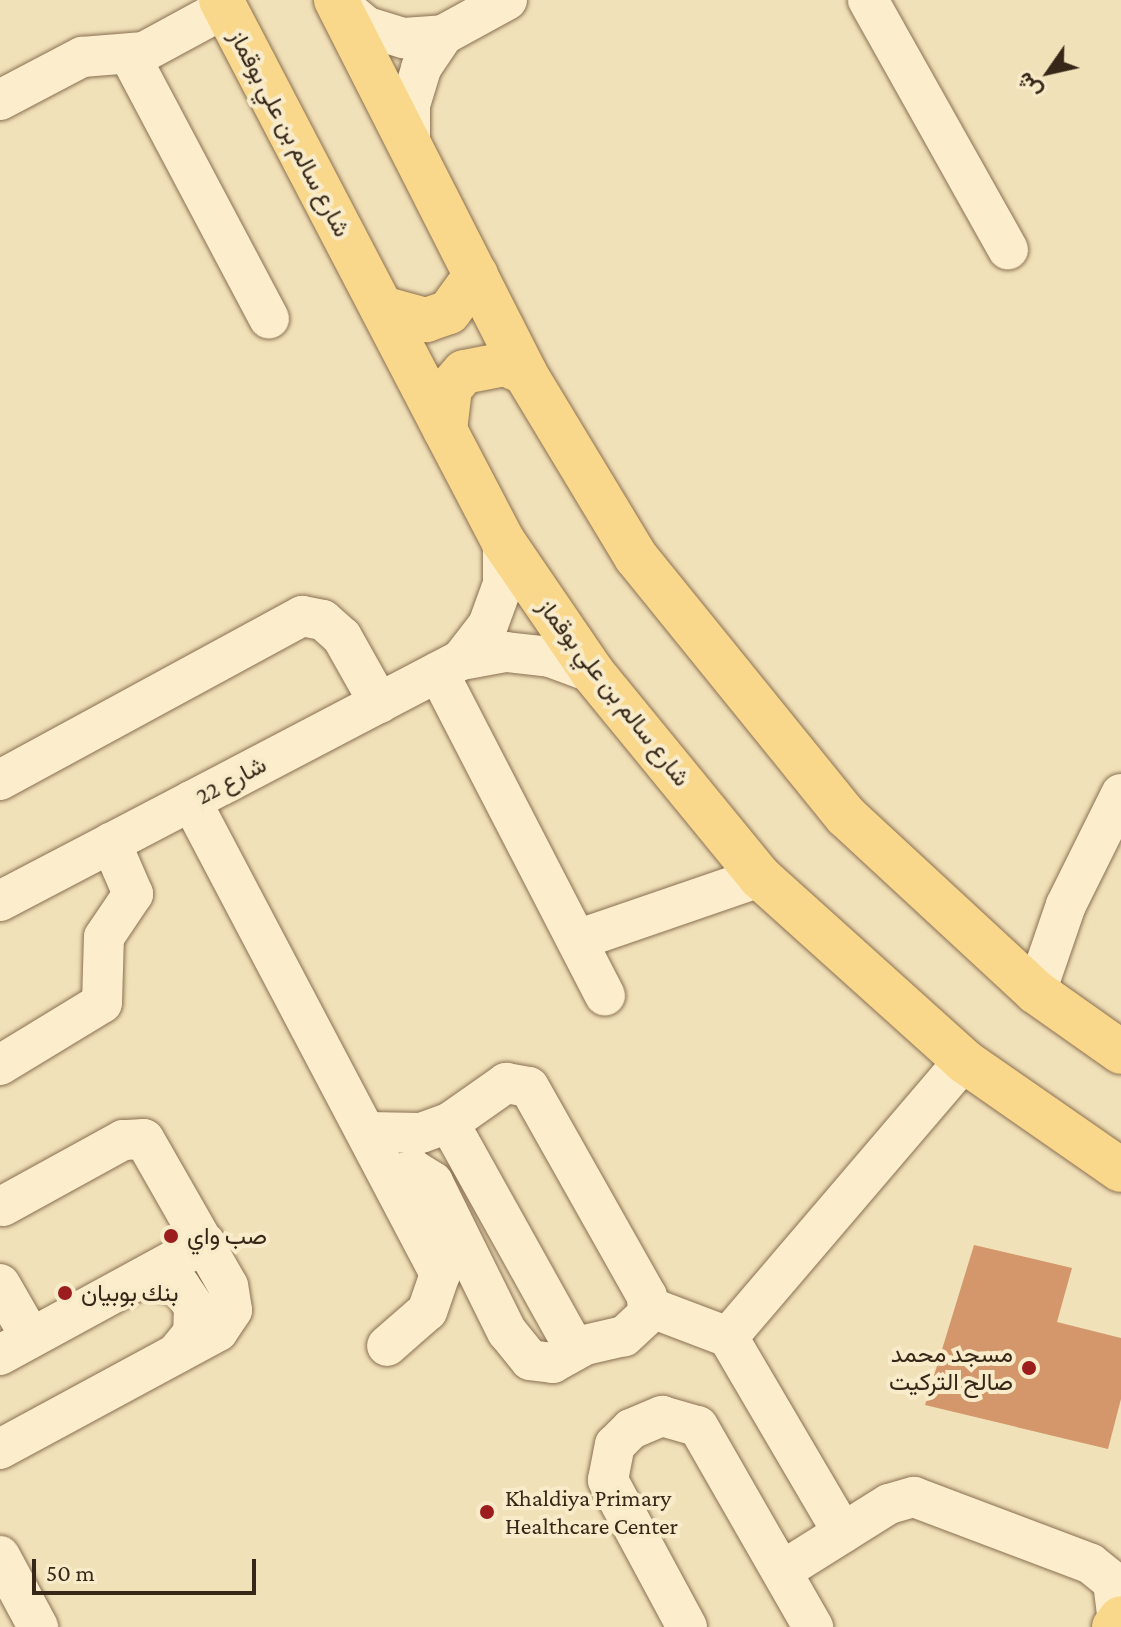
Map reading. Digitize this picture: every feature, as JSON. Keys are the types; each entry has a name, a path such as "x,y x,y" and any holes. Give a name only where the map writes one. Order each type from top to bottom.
{"main road":[{"path":"336,1 525,373 636,557 706,648 846,816 1036,992 1121,1052"},
{"name":"شارع سالم بن علي بوقماز","path":"223,4 503,541 593,673 760,877 964,1061 1121,1170"},
{"path":"382,308 426,320 449,312 476,275"},
{"path":"445,430 450,388 464,372 505,364 525,373"}],"street":[{"path":"336,1 367,27 404,38 443,35 507,0"},
{"path":"868,0 1008,249"},
{"path":"0,100 82,57 130,56 223,4"},
{"path":"410,144 410,105 421,68 443,35"},
{"path":"130,56 269,319"},
{"name":"شارع 22","path":"450,666 488,625 498,598 503,541"},
{"path":"0,780 302,616 323,620 342,637 379,703"},
{"name":"شارع 22","path":"0,901 450,666 521,654 593,673"},
{"path":"450,666 605,995"},
{"path":"1036,992 1066,905 1121,794"},
{"path":"191,801 369,1132 440,1274 427,1311 387,1346"},
{"path":"0,1065 102,1003 104,937 133,894 111,843"},
{"path":"577,940 760,877"},
{"path":"728,1337 964,1061"},
{"path":"369,1132 406,1135 449,1123 506,1083 529,1087 649,1307 728,1337 843,1533"},
{"path":"449,1123 575,1349"},
{"path":"0,1449 218,1331 232,1310 228,1286 144,1139 123,1140 3,1206"},
{"path":"392,1176 414,1170 433,1182 507,1332 530,1360 553,1363 575,1349 636,1330 649,1307"},
{"path":"0,1284 16,1347 205,1243"},
{"path":"143,1278 180,1286 194,1307 193,1333 177,1353"},
{"path":"687,1627 608,1480 615,1445 631,1429 662,1416 698,1426 813,1627"},
{"path":"782,1571 889,1504 919,1498 1091,1564 1113,1582 1117,1623"},
{"path":"0,1556 38,1627"}],"building":[{"name":"مسجد محمد صالح التركيت","path":"974,1245 1072,1268 1057,1322 1121,1338 1121,1399 1108,1449 925,1405"}],"place":[{"name":"صب واي","path":"171,1236"},
{"name":"بنك بوبيان","path":"65,1293"},
{"name":"مسجد محمد صالح التركيت","path":"1029,1368"},
{"name":"Khaldiya Primary Healthcare Center","path":"487,1512"}]}
